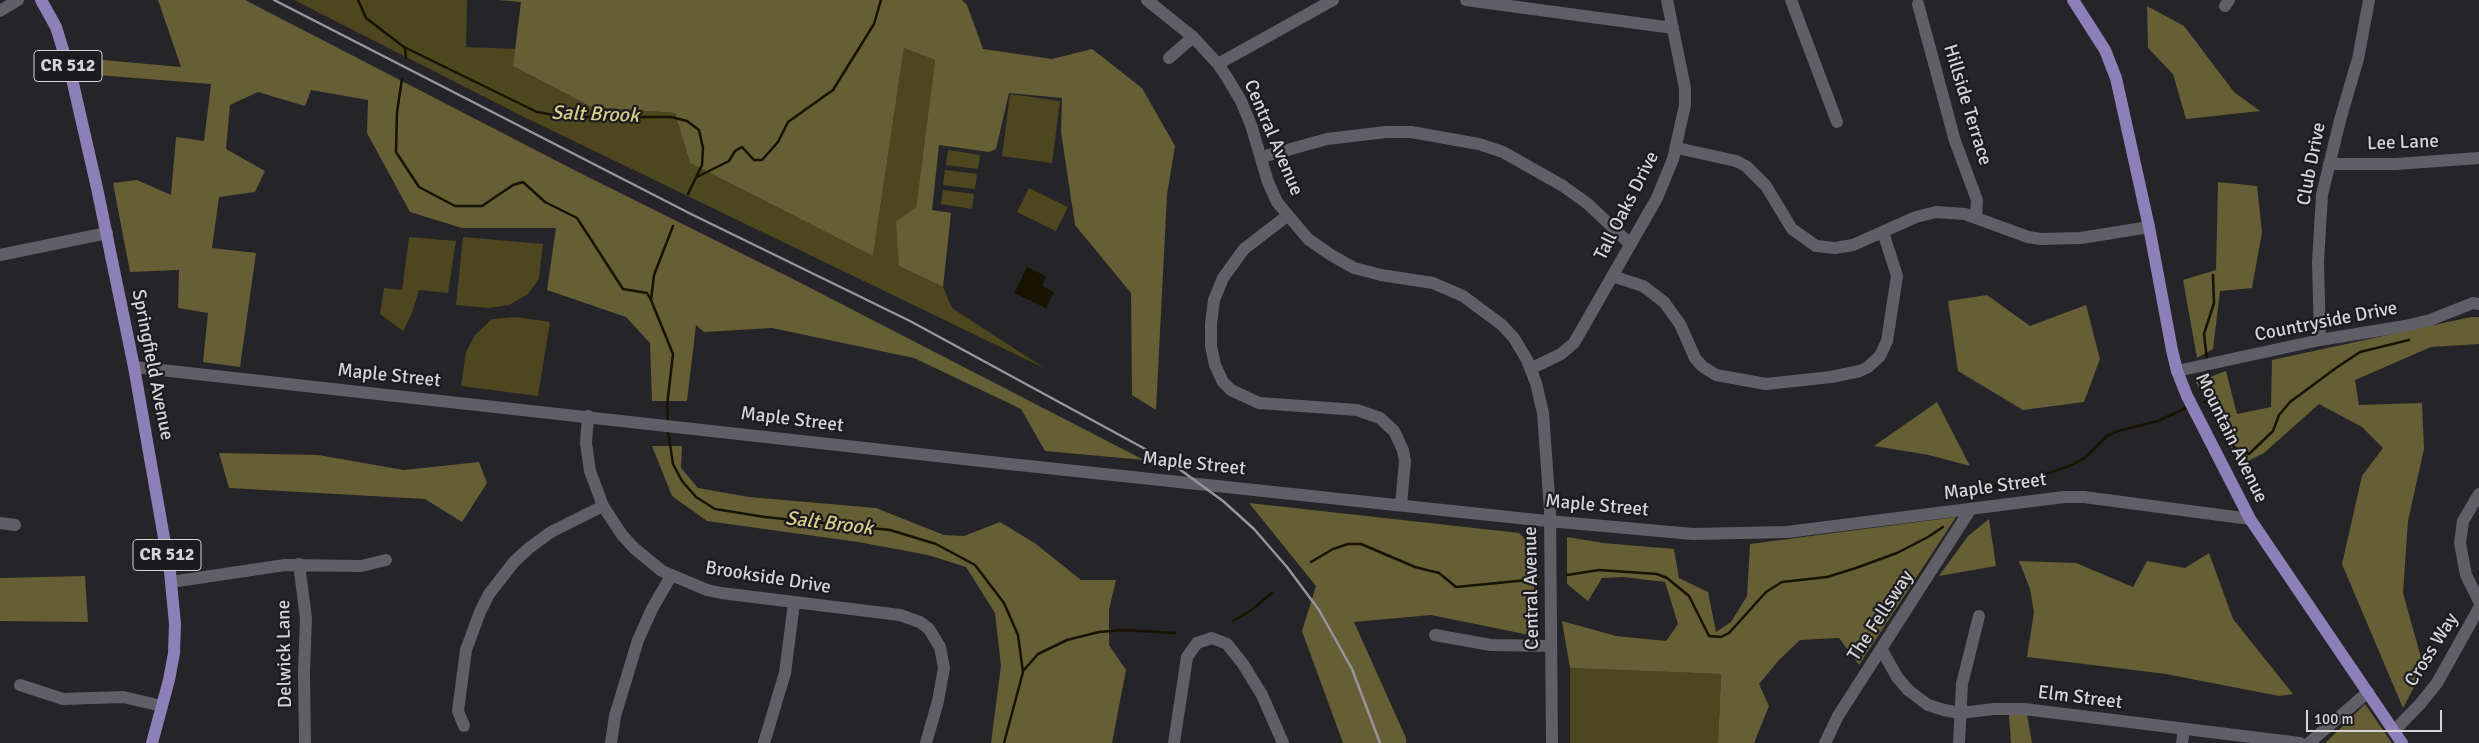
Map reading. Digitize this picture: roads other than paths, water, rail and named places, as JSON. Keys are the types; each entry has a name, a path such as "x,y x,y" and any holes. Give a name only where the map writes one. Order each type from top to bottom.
{"main road":[{"name":"Springfield Avenue","path":"41,0 56,27 72,79 107,233 134,367 171,582 174,653 152,743"},
{"name":"Mountain Avenue","path":"2073,0 2105,50 2116,78 2149,227 2177,371 2187,396 2250,519 2402,743"}],"street":[{"path":"0,11 18,0"},
{"name":"Central Avenue","path":"1147,0 1193,37 1218,64 1241,101 1262,157 1268,182 1277,202 1287,216 1318,247 1354,268 1381,275 1433,283 1477,304 1514,338 1532,368 1543,413 1550,521 1552,743"},
{"path":"1218,64 1333,0"},
{"path":"1466,0 1498,1 1673,28"},
{"name":"Tall Oaks Drive","path":"1532,368 1561,354 1574,343 1657,198 1677,148 1685,105 1686,88 1667,0"},
{"path":"1791,0 1838,122"},
{"name":"Club Drive","path":"2320,340 2319,229 2322,195 2328,164 2358,59 2369,0"},
{"name":"Hillside Terrace","path":"1918,4 1955,142 1977,200 1976,218"},
{"path":"1169,58 1193,37"},
{"path":"1262,157 1327,139 1386,132 1411,132 1479,144 1503,152 1563,186 1588,204 1630,244"},
{"path":"1677,148 1736,160 1746,166 1766,186 1792,229 1816,246 1835,248 1853,245 1916,216 1936,212 1950,212 1976,218 2028,237 2040,239 2081,238 2149,227"},
{"name":"Lee Lane","path":"2328,164 2396,164 2479,158"},
{"path":"1287,216 1244,249 1223,278 1214,300 1211,324 1211,346 1214,365 1223,382 1232,390 1259,404 1357,410 1380,418 1394,431 1403,450 1401,505"},
{"path":"1612,276 1643,286 1664,302 1680,324 1695,358 1716,375 1766,384 1831,377 1860,371 1868,367 1880,356 1887,341 1897,276 1883,232"},
{"path":"0,255 107,233"},
{"name":"Countryside Drive","path":"2177,371 2320,340 2405,326 2430,320 2473,303 2479,304"},
{"name":"Maple Street","path":"134,367 654,423 1000,463 1550,521 1693,534 1787,532 1970,510 2040,498 2084,496 2250,519"},
{"name":"Brookside Drive","path":"588,416 586,443 590,471 603,506 622,535 634,548 671,576 721,593 794,604 900,615 920,622 929,629 940,647 944,668 938,701 926,743"},
{"path":"2479,494 2463,521 2460,543 2466,575 2479,601"},
{"path":"464,726 458,711 466,650 472,630 489,594 514,562 529,548 551,532 603,506"},
{"name":"The Fellsway","path":"1825,743 1838,716 1970,510"},
{"path":"0,524 16,525"},
{"path":"171,582 299,564 361,566 386,560"},
{"name":"Delwick Lane","path":"299,564 306,618 304,672 306,743"},
{"path":"611,743 615,716 638,640 652,609 671,576"},
{"path":"764,743 785,673 794,604"},
{"name":"Cross Way","path":"2394,731 2437,683 2479,608"},
{"path":"1959,743 1962,684 1979,616"},
{"path":"1435,635 1491,645 1552,646"},
{"path":"1174,743 1187,657 1193,646 1204,639 1212,638 1227,644 1243,664 1262,695 1283,743"},
{"name":"Elm Street","path":"1882,650 1897,677 1914,696 1936,708 1960,713 1994,709 2024,709 2300,743"},
{"path":"20,685 63,699 123,697 162,706"},
{"path":"2309,743 2368,692"},
{"path":"2182,743 2184,730"}],"waterway":[{"name":"Salt Brook","path":"358,0 366,18 404,47 537,112 565,117 671,117 687,121 699,130 703,148 702,165 688,194"},
{"path":"697,177 729,161 735,151 742,147 754,160 762,160 778,142 788,122 833,90 874,24 881,0"},
{"name":"Salt Brook","path":"405,49 406,58"},
{"name":"Salt Brook","path":"402,79 397,112 396,152 419,187 455,206 482,206 513,185 523,182 545,202 577,218 623,289 647,293 651,300"},
{"name":"Salt Brook","path":"668,423 667,406 673,354 651,300 654,275 673,226"},
{"path":"2207,360 2204,334 2214,303 2213,275"},
{"path":"2208,368 2213,399 2226,439 2235,448 2249,454 2273,431 2279,415 2290,402 2336,368 2360,352 2409,340"},
{"path":"2204,402 2213,399"},
{"path":"1972,496 2005,482 2032,479 2072,465 2086,457 2107,436 2118,431 2158,421 2186,408"},
{"name":"Salt Brook","path":"668,431 673,464 682,481 696,497 715,509 765,517 890,530 936,544 975,565 1004,603 1018,635 1023,672 1004,743"},
{"path":"1567,575 1599,570 1657,574 1667,578 1689,596 1709,636 1721,637 1729,633 1766,592 1782,582 1827,577 1856,568 1897,553 1943,527"},
{"path":"1311,562 1333,549 1348,544 1361,544 1415,567 1439,573 1456,587 1538,579"},
{"path":"1233,621 1250,611 1272,593"},
{"path":"1023,671 1038,654 1067,640 1099,632 1123,630 1175,633"}],"railway":[{"path":"274,0 691,214 910,321 1171,463 1223,501 1254,529 1287,567 1319,610 1352,669 1380,743"}]}
